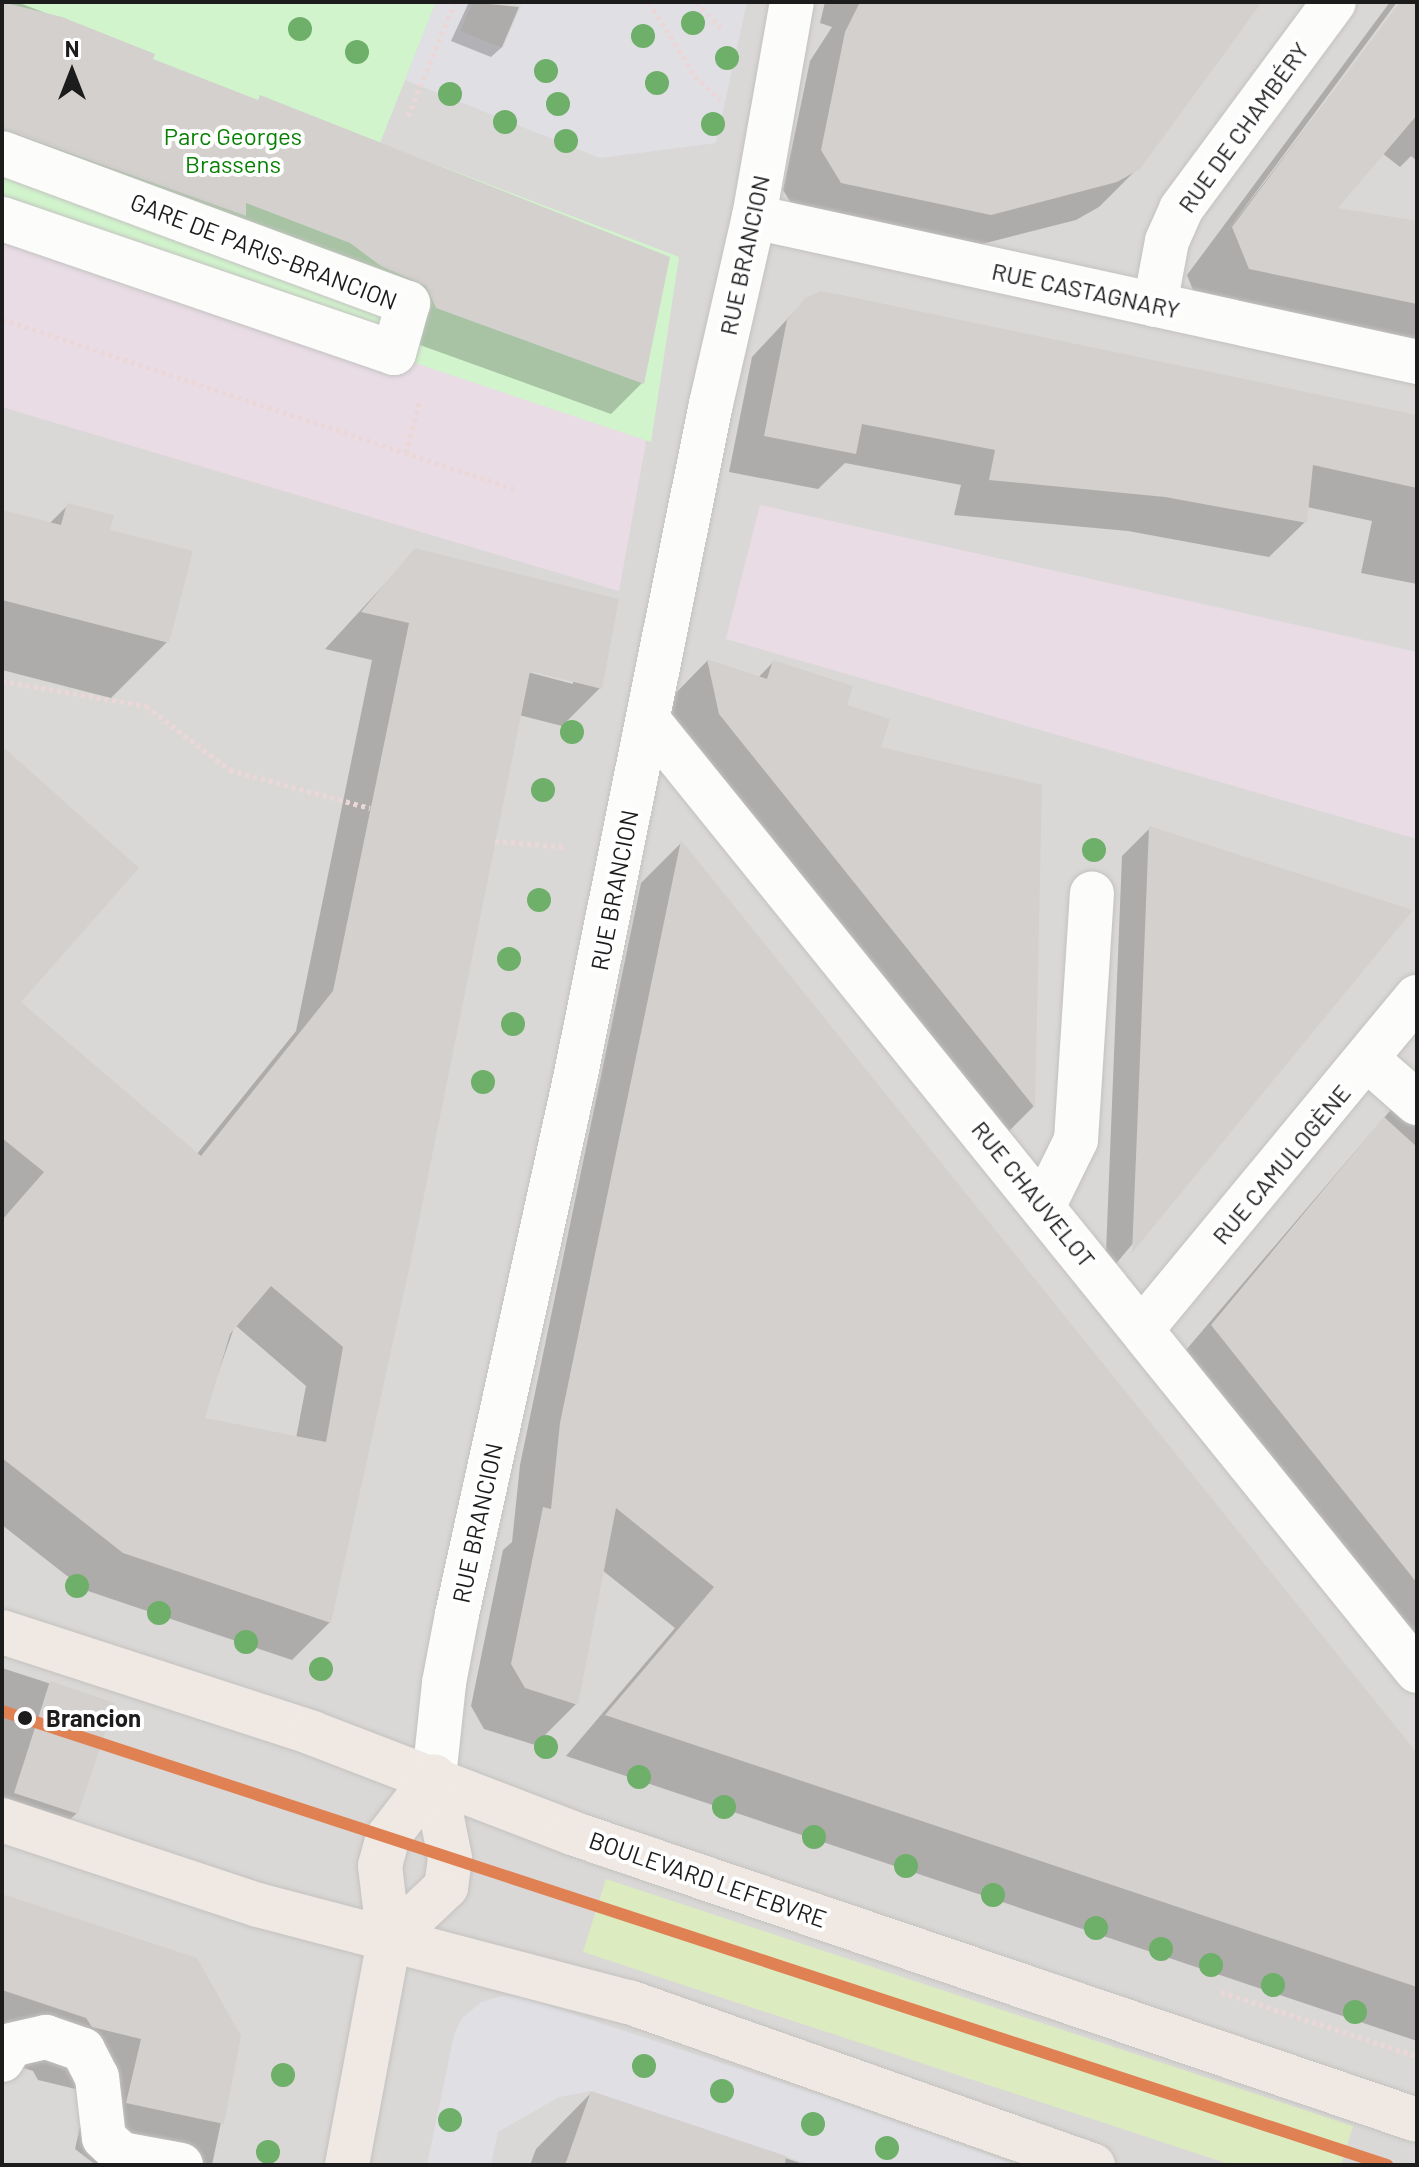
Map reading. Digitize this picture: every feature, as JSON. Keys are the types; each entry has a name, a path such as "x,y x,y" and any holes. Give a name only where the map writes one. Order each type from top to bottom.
{"main road":[{"name":"BOULEVARD LEFEBVRE","path":"2,1632 434,1777 572,1833 1417,2120"},
{"path":"347,2165 389,1941 380,1866 388,1837 434,1777"},
{"path":"389,1941 446,1887 450,1858 434,1777"},
{"path":"2,1820 258,1905 629,2002 1093,2165"}],"street":[{"name":"RUE BRANCION","path":"434,1777 455,1628 623,846 711,404 754,217 792,2"},
{"name":"RUE DE CHAMBÉRY","path":"1155,305 1167,241 1181,209 1334,2"},
{"name":"GARE DE PARIS-BRANCION","path":"2,153 408,303 394,353 2,219"},
{"name":"RUE CASTAGNARY","path":"754,217 1417,362"},
{"name":"RUE CHAUVELOT","path":"648,720 1044,1205 1417,1671"},
{"path":"1044,1205 1076,1140 1092,894"},
{"name":"RUE CAMULOGÈNE","path":"1142,1329 1368,1060 1417,997"},
{"path":"1368,1060 1417,1103"},
{"path":"2,2060 11,2045 46,2037 83,2050 97,2077 104,2138 121,2154 181,2165"}],"path":[{"path":"408,116 455,2"},
{"path":"649,2 695,76 732,108"},
{"path":"696,2 723,30"},
{"path":"2,319 517,490"},
{"path":"2,681 146,706 230,770 370,808"},
{"path":"495,841 623,846"}],"shaded area":[{"path":"2,2 1417,2 1417,2165 2,2165"},
{"path":"436,2 473,2 460,31 503,48 521,6 512,2 747,2 716,143 600,158 405,80"},
{"path":"2,217 648,431 619,591 2,407"},
{"path":"760,505 1417,652 1417,839 726,639"},
{"path":"502,1996 521,1997 823,2096 1016,2165 812,2165 591,2091 559,2097 498,2132 491,2165 427,2165 454,2035 461,2019 481,2002"}],"green space":[{"name":"Parc Georges Brassens","path":"2,2 436,2 380,143 679,257 651,442 2,225"},
{"path":"606,1879 1353,2126 1341,2165 1232,2165 583,1952"}],"building":[{"path":"2,2 62,17 155,54 153,59 258,100 260,95 670,257 644,384 436,308 426,286 381,266 350,243 246,203 246,216 2,129"},
{"path":"860,2 1262,2 1140,169 1117,182 991,215 841,183 821,150 845,32"},
{"path":"1400,2 1417,2 1417,115 1338,208 1417,221 1417,304 1249,269 1232,227"},
{"path":"821,291 1417,415 1417,488 1313,465 1307,523 1165,497 989,480 995,450 862,424 856,454 764,436 787,320 805,298"},
{"path":"67,503 114,515 110,530 193,551 169,643 2,600 2,510 61,525"},
{"path":"415,548 619,599 602,689 530,671 410,1265 331,1623 123,1553 2,1458 2,1220 44,1172 2,1138 2,746 139,868 21,1002 201,1156 333,991 409,623 361,612","holes":["271,1286 343,1347 326,1442 205,1418 230,1334"]},
{"path":"707,659 767,679 773,660 853,686 847,705 890,719 881,747 1042,785 1035,1108 719,714"},
{"path":"1149,826 1413,910 1132,1253 1138,1108"},
{"path":"681,840 1417,1753 1417,1987 605,1715 714,1587 616,1508 578,1705 525,1688 511,1664 543,1507 551,1509 560,1423"},
{"path":"1384,1117 1417,1147 1417,1583 1211,1325"},
{"path":"50,1681 115,1703 78,1814 14,1793"},
{"path":"2,1894 197,1958 241,2036 224,2124 126,2103 141,2039 92,2027 86,2018 2,1990"},
{"path":"591,2091 786,2156 785,2165 565,2165"}],"transit line":[{"path":"2,1711 1387,2165"}],"place":[{"name":"Brancion","path":"25,1718"}]}
